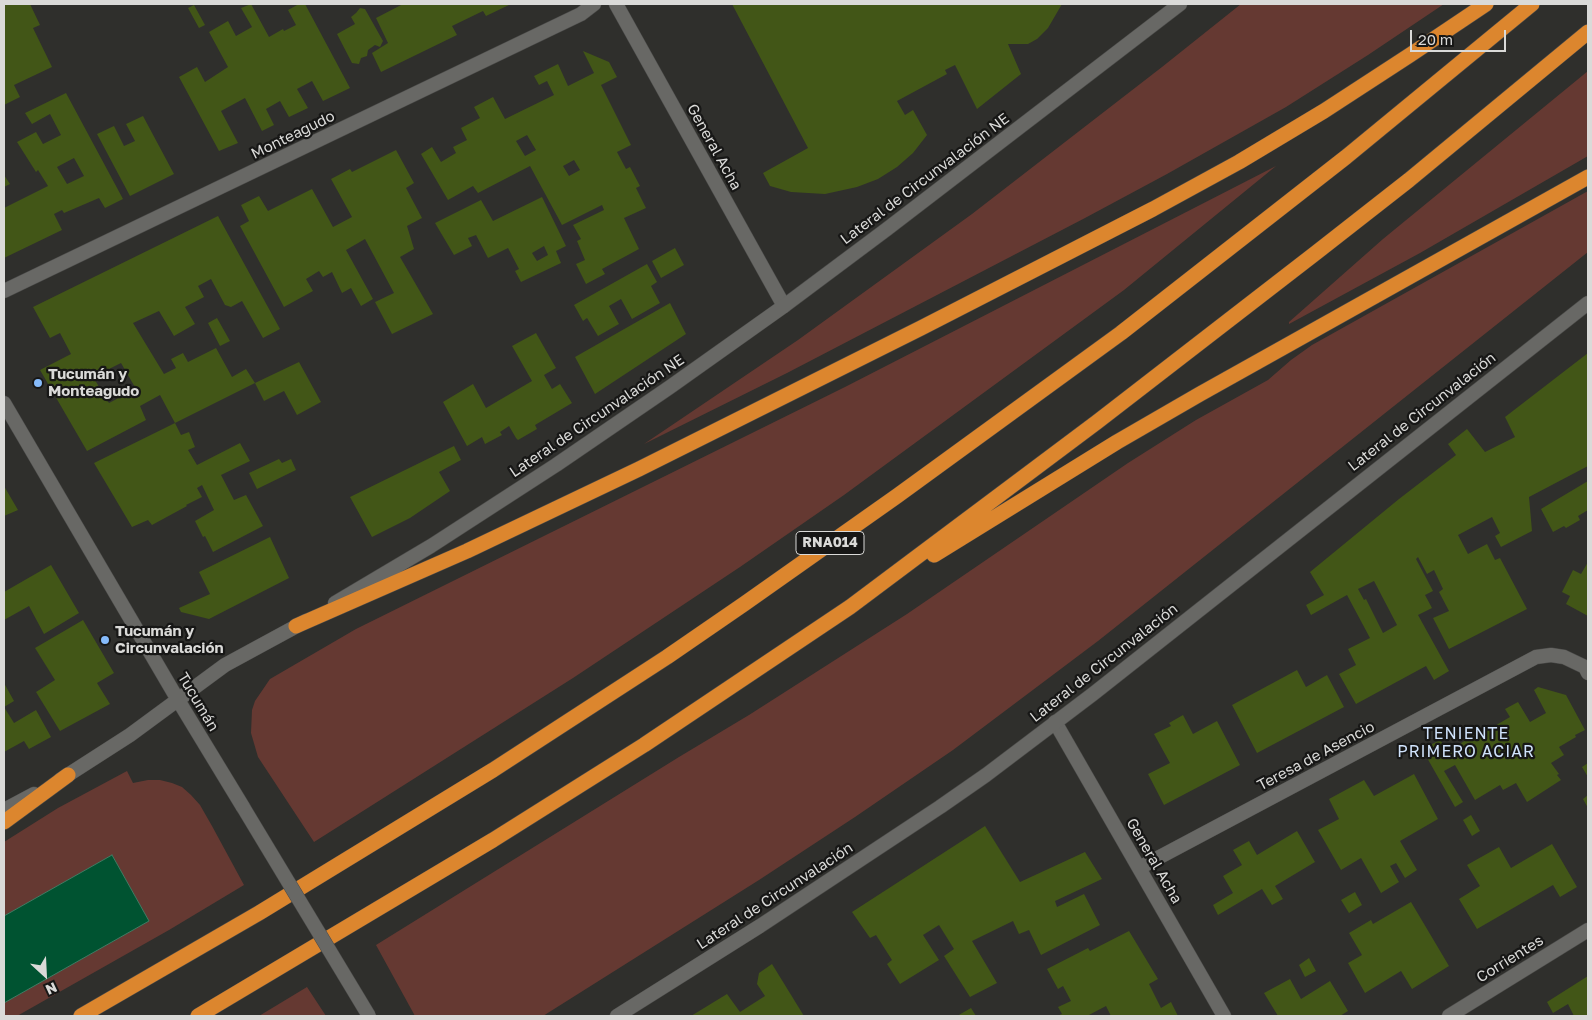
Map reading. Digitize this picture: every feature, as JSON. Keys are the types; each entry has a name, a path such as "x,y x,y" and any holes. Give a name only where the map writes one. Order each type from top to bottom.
{"highway":[{"path":"296,626 467,551 656,460 930,324 1153,209 1239,162 1324,111 1486,4"},
{"name":"RNA014","path":"81,1016 267,908 469,785 589,708 744,604 898,496 1121,333 1339,163 1532,4"},
{"path":"850,607 1097,422 1317,252 1409,180 1588,32"},
{"path":"198,1016 493,840 644,745 850,607 1117,442 1588,177"},
{"path":"4,822 68,775"}],"street":[{"name":"Monteagudo","path":"4,291 581,14 594,4"},
{"name":"General Acha","path":"616,4 784,306"},
{"name":"Lateral de Circunvalación NE","path":"4,810 68,775 130,735 225,665 296,626 431,546 556,465 670,387 895,224 1180,4"},
{"name":"Lateral de Circunvalación","path":"617,1016 760,926 940,807 1055,722 1588,302"},
{"name":"Tucumán","path":"4,403 178,700 369,1016"},
{"name":"Teresa de Asencio","path":"1139,868 1536,657 1551,655 1564,657 1585,668 1588,673"},
{"name":"General Acha","path":"1055,722 1224,1016"},
{"name":"Corrientes","path":"1449,1016 1588,930"}],"shaded area":[{"path":"1241,4 1444,4 1286,107 1167,174 787,373 644,444 798,340 972,214"},
{"path":"1588,71 1588,156 1420,253 1289,324 1383,239"},
{"path":"1276,166 1124,290 844,495 573,678 314,842 258,757 251,733 252,710 255,701 270,679 356,629 845,387"},
{"path":"1588,191 1588,252 1098,641 953,750 759,880 543,1016 415,1016 376,945 749,715 907,614 1128,463 1196,420 1268,380 1312,345"},
{"path":"127,771 133,783 160,780 182,787 191,795 200,805 244,885 17,1016 4,1016 4,1003 149,921 112,855 4,916 4,842 58,808"},
{"path":"112,855 149,921 4,1003 4,916"},
{"path":"307,987 326,1016 259,1016"}],"building":[{"path":"4,4 30,4 40,25 33,28 52,67 14,85 20,97 4,105"},
{"path":"251,4 269,37 283,29 284,31 296,25 288,10 299,4 305,4 350,88 323,101 312,81 297,89 308,108 289,117 280,101 266,109 274,125 262,131 245,98 221,111 238,143 219,151 179,77 197,67 205,82 228,67 209,32 228,21 236,36 252,27 241,8"},
{"path":"403,4 511,4 486,16 483,11 452,26 457,35 381,72 372,53 388,43 376,18"},
{"path":"732,4 1062,4 1048,28 1037,39 1028,44 1008,44 1021,74 977,109 955,65 945,70 947,74 897,101 905,115 913,110 927,135 913,153 897,167 878,179 857,187 825,194 791,192 770,186 763,173 808,148"},
{"path":"194,5 205,25 199,28 188,8"},
{"path":"360,8 365,9 383,41 380,47 375,45 368,50 367,56 361,58 359,64 352,63 337,34 355,24 351,17"},
{"path":"583,51 609,62 617,77 601,85 631,145 617,152 626,169 630,167 640,186 636,188 646,208 624,218 639,249 602,269 605,274 586,284 576,264 585,260 577,241 581,239 573,225 604,210 602,205 562,225 530,166 478,193 473,186 448,200 421,154 432,147 441,162 456,153 453,147 467,140 461,128 480,118 474,107 493,97 505,119 554,95 547,81 539,85 534,76 558,64 568,86 594,73","holes":["527,135 536,150 525,156 516,141","574,160 580,170 569,176 563,166"]},
{"path":"66,93 123,199 105,208 99,198 64,213 62,210 54,214 62,230 4,258 4,208 48,186 38,170 36,172 17,142 36,132 43,144 61,135 50,114 32,124 25,113","holes":["74,158 84,176 67,184 57,167"]},
{"path":"143,116 174,174 130,196 97,134 114,126 124,146 135,141 126,124"},
{"path":"396,150 414,183 406,188 422,218 407,226 414,249 400,257 433,314 392,334 375,302 394,293 365,239 346,250 373,299 361,306 351,288 342,293 332,272 323,277 319,271 306,279 313,291 284,307 240,226 249,221 241,205 259,196 268,211 312,189 333,227 352,217 331,179 350,169 352,172"},
{"path":"4,175 10,184 4,187"},
{"path":"542,197 566,246 556,251 561,263 521,282 515,271 519,269 508,248 488,258 476,235 468,238 472,246 454,255 435,223 481,200 493,221","holes":["544,246 548,255 537,261 532,253"]},
{"path":"218,216 280,329 263,338 242,301 231,307 225,305 211,279 198,286 204,297 185,307 195,324 174,336 159,311 133,323 164,374 176,368 171,359 183,353 188,362 216,348 232,377 246,369 255,383 175,423 160,395 140,406 146,420 87,451 40,370 71,354 60,333 50,338 33,307","holes":["121,363 136,389 109,403 93,377"]},
{"path":"675,248 684,265 661,278 652,261"},
{"path":"647,264 657,282 651,286 660,303 632,319 621,299 609,306 619,324 598,336 587,318 583,321 574,305"},
{"path":"670,303 686,334 595,394 575,357"},
{"path":"217,318 230,341 220,346 208,323"},
{"path":"536,333 556,368 544,375 552,389 560,384 572,403 535,425 537,429 518,440 509,426 500,432 502,435 485,444 482,437 467,446 443,402 473,384 486,408 532,381 512,346"},
{"path":"1588,353 1588,466 1529,497 1532,531 1501,547 1495,536 1500,533 1492,517 1458,535 1468,554 1487,544 1495,560 1500,558 1527,609 1449,649 1433,618 1449,611 1439,592 1443,589 1434,570 1427,574 1418,557 1416,559 1433,591 1425,595 1432,608 1418,615 1449,671 1434,680 1426,666 1356,704 1339,674 1356,665 1348,649 1370,638 1347,595 1311,615 1306,605 1324,595 1310,572 1456,455 1448,444 1467,429 1485,452 1515,437 1505,417","holes":["1374,581 1397,625 1383,633 1366,599 1364,600 1358,589"]},
{"path":"299,362 321,402 297,415 284,391 264,401 255,383"},
{"path":"175,423 181,435 189,432 195,447 188,450 197,465 240,443 250,461 221,475 234,500 246,495 263,526 213,552 195,521 214,510 202,485 197,488 202,497 187,506 152,525 148,520 132,527 94,463"},
{"path":"454,446 461,460 439,472 450,491 410,518 372,537 350,497"},
{"path":"279,459 282,463 291,459 296,470 257,489 249,473"},
{"path":"1588,481 1588,510 1578,516 1580,520 1566,528 1564,526 1553,532 1541,509"},
{"path":"4,486 18,510 4,516"},
{"path":"270,537 289,578 209,619 181,612 179,608 210,594 199,572"},
{"path":"1588,562 1588,616 1566,604 1570,596 1562,592 1573,570 1581,574"},
{"path":"51,565 79,613 44,634 29,606 4,620 4,592"},
{"path":"83,620 114,673 97,683 110,704 60,731 36,692 55,680 35,648"},
{"path":"1297,670 1306,687 1327,675 1344,707 1257,753 1232,705"},
{"path":"4,683 14,701 4,707"},
{"path":"1538,687 1566,695 1585,730 1559,747 1564,755 1551,763 1561,780 1527,802 1516,783 1503,790 1500,785 1475,800 1455,765 1444,771 1463,802 1455,807 1422,749 1440,740 1448,751 1484,729 1486,731 1510,717 1505,709 1518,702 1530,722 1546,713 1534,690"},
{"path":"4,707 14,723 36,710 51,737 29,749 24,741 4,752"},
{"path":"1183,715 1193,734 1217,721 1240,765 1164,805 1148,774 1170,763 1154,734 1171,726 1169,723"},
{"path":"1588,763 1588,777 1582,767"},
{"path":"1414,774 1438,819 1400,841 1417,870 1405,878 1396,863 1390,866 1399,882 1381,893 1361,858 1341,870 1318,830 1339,819 1329,799 1364,780 1374,796"},
{"path":"1588,795 1588,808 1583,799"},
{"path":"1471,815 1480,831 1472,836 1463,820"},
{"path":"985,826 1020,882 1085,852 1102,879 1055,901 1057,907 1084,894 1100,925 1041,955 1029,930 1019,934 1013,921 972,941 997,983 970,997 944,956 954,949 939,925 923,935 939,960 900,984 887,964 892,960 876,935 870,938 852,912"},
{"path":"1297,831 1315,862 1275,886 1283,899 1272,905 1262,889 1218,915 1213,905 1233,893 1223,876 1242,865 1233,850 1249,841 1257,855"},
{"path":"1552,844 1577,887 1560,897 1553,885 1477,929 1459,899 1480,886 1467,865 1499,847 1511,868"},
{"path":"1355,892 1362,905 1349,913 1341,900"},
{"path":"1411,902 1449,966 1412,989 1401,971 1365,993 1348,963 1362,955 1349,933 1371,920 1373,924"},
{"path":"1129,931 1158,979 1149,984 1161,1008 1171,1002 1178,1016 1111,1016 1106,1006 1087,1016 1057,1016 1062,1014 1058,1007 1071,1001 1063,986 1058,989 1047,969 1088,948 1090,951"},
{"path":"1309,958 1316,971 1305,977 1299,965"},
{"path":"772,964 804,1016 691,1016 727,994 740,1012 765,996 757,984 759,973"},
{"path":"1588,976 1588,1016 1574,1016 1568,1004 1553,1013 1547,1002"},
{"path":"1290,979 1301,999 1330,981 1348,1011 1340,1016 1278,1016 1264,993"},
{"path":"971,1008 976,1016 957,1016"}],"place":[{"name":"Tucumán y Monteagudo","path":"38,383"},
{"name":"Tucumán y Circunvalación","path":"105,640"}],"district":[{"name":"TENIENTE PRIMERO ACIAR","path":"1466,743"}]}
